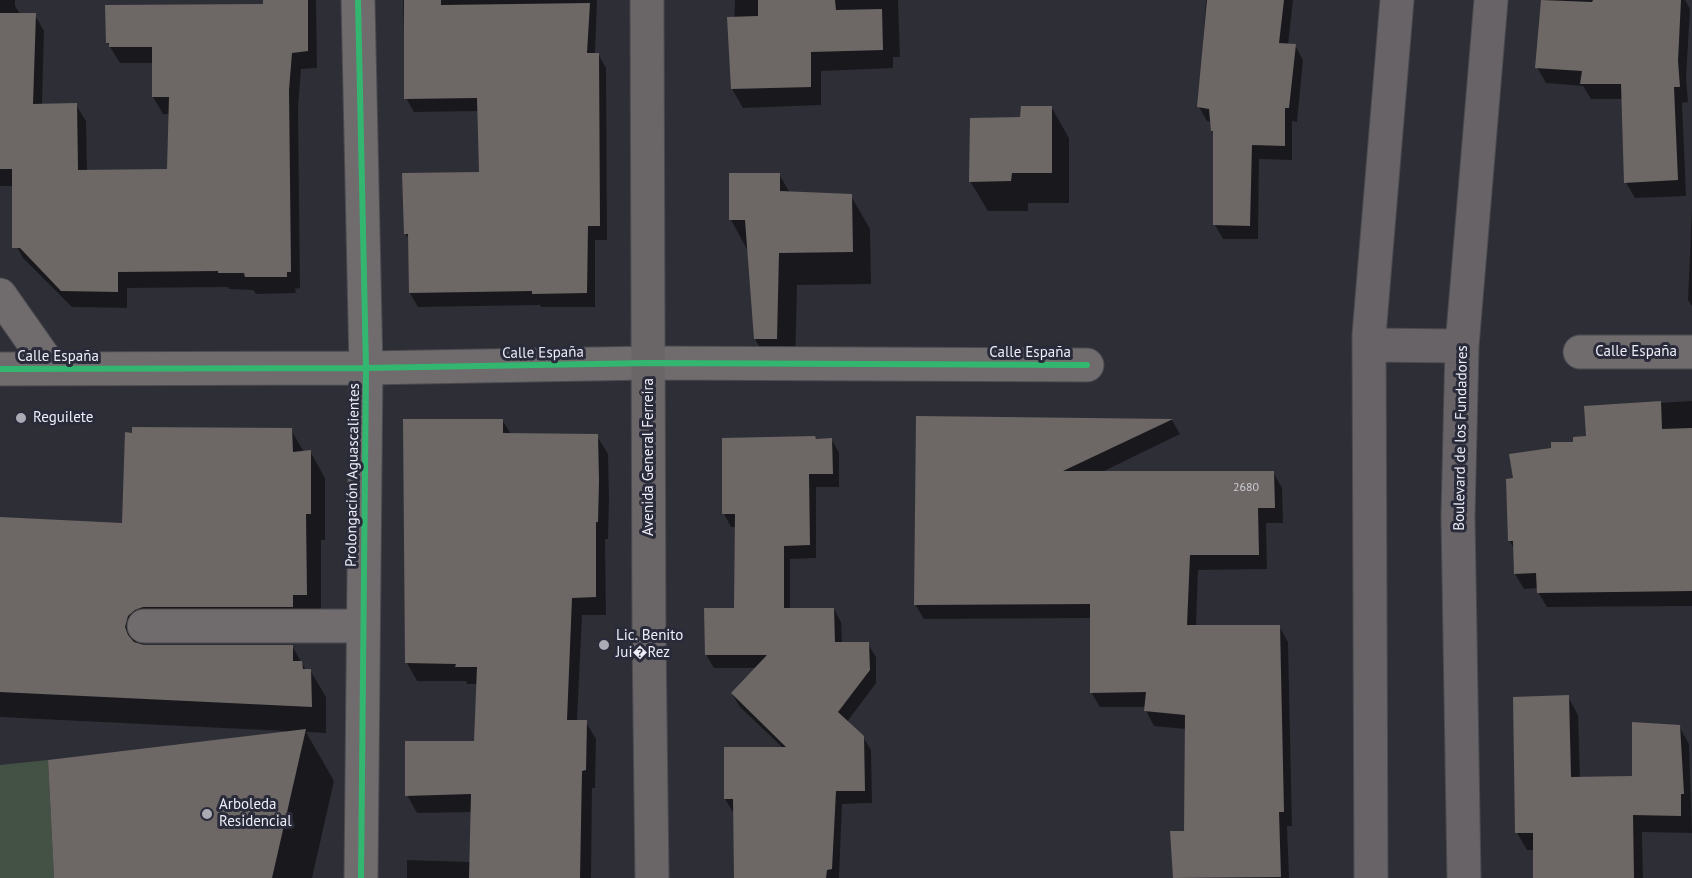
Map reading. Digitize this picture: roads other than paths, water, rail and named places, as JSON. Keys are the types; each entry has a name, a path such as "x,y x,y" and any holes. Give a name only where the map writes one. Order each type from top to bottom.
{"main road":[{"path":"1371,878 1369,345 1397,0"},
{"name":"Boulevard de los Fundadores","path":"1464,878 1458,516 1462,346 1491,0"},
{"path":"1369,345 1462,346"}],"street":[{"name":"Prolongación Aguascalientes","path":"358,0 366,368 361,878"},
{"name":"Avenida General Ferreira","path":"648,0 649,637 652,878"},
{"path":"0,295 52,369"},
{"name":"Calle España","path":"1580,352 1692,352"},
{"name":"Calle España","path":"0,369 366,368 649,363 1087,365"},
{"path":"144,626 363,626"}],"place":[{"name":"Reguilete","path":"21,418"},
{"name":"Lic. Benito Jui�Rez","path":"604,645"},
{"name":"Arboleda Residencial","path":"207,814"}]}
